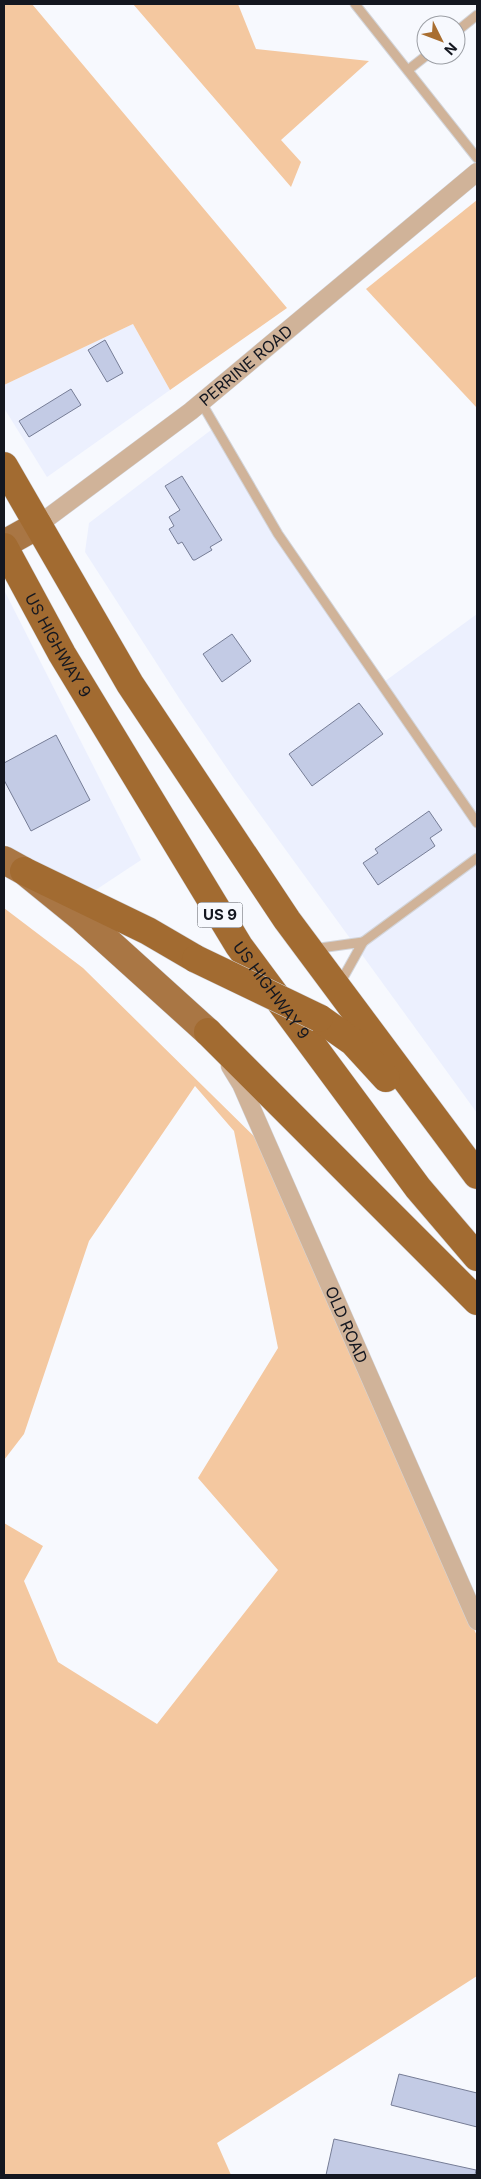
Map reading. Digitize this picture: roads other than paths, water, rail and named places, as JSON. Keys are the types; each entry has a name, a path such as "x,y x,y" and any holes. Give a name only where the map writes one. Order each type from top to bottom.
{"highway":[{"path":"4,466 130,684 309,949 474,1170"},
{"name":"US HIGHWAY 9","path":"4,545 62,654 239,946 418,1188 477,1257"},
{"path":"14,866 148,931 196,959 319,1018 353,1042 474,1170"},
{"path":"208,1032 477,1301"}],"main road":[{"name":"PERRINE ROAD","path":"4,545 38,525"},
{"path":"14,866 83,919 208,1032"}],"street":[{"name":"PERRINE ROAD","path":"38,525 201,402 477,172"},
{"name":"OLD ROAD","path":"208,1032 241,1084 477,1621"}],"lane":[{"path":"355,4 477,158"},
{"path":"466,24 477,15"},
{"path":"408,70 416,64"},
{"path":"201,402 278,534 477,824"},
{"path":"338,988 363,942 477,858"},
{"path":"309,949 363,942"}]}
